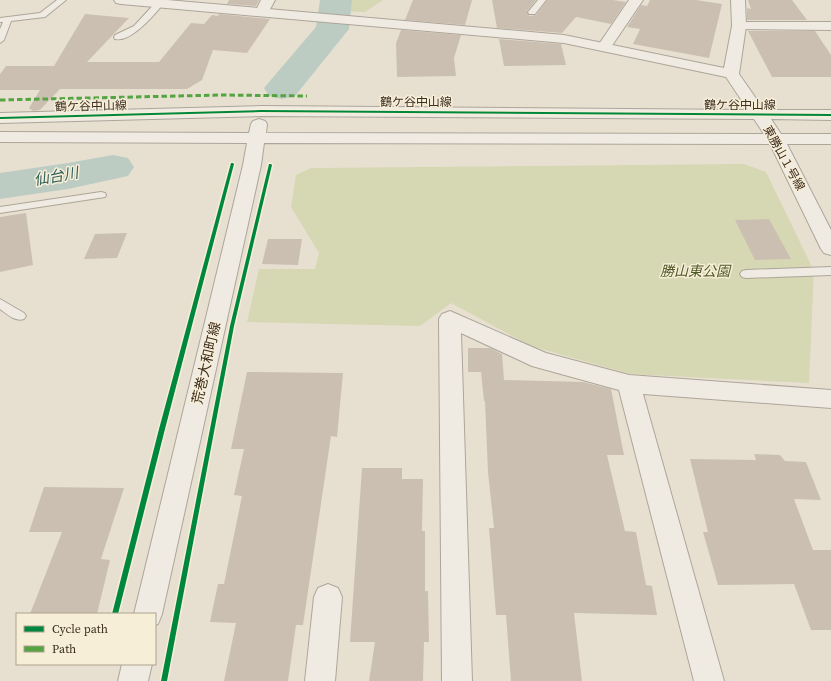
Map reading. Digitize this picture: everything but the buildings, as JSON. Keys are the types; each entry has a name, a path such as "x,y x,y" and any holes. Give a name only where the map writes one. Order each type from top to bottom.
{"street":[{"path":"126,0 160,3 265,6 305,15 564,39 731,74 739,26 738,0"},
{"path":"604,48 636,0"},
{"path":"739,26 831,26"},
{"name":"東勝山１号線","path":"731,74 776,139 831,249"},
{"name":"鶴ケ谷中山線","path":"0,118 262,111 831,115"},
{"name":"荒巻大和町線","path":"148,613 252,165 262,111"},
{"path":"0,138 206,137 831,139"},
{"path":"457,681 450,319 540,360 629,384 831,399"},
{"path":"629,384 709,681"},
{"path":"320,681 328,597"},
{"path":"133,681 137,665"}],"lane":[{"path":"0,40 4,20 42,15 62,0"},
{"path":"532,12 542,0"},
{"path":"118,37 137,28 160,3"},
{"path":"0,210 101,195"},
{"path":"746,274 831,271"},
{"path":"0,303 20,316"}],"green space":[{"path":"340,0 383,0 365,12 337,11"},
{"name":"勝山東公園","path":"744,164 766,172 814,271 809,383 630,374 531,346 451,303 420,326 247,322 259,269 315,269 319,253 291,207 296,175 311,168"}],"waterway":[{"name":"仙台川","path":"282,88 332,29 336,0"},
{"name":"仙台川","path":"0,186 68,176 113,167"}],"marked path":[{"path":"0,100 222,95 307,96"}],"cycle path":[{"path":"0,118 261,111 831,115"},
{"path":"115,613 232,164"},
{"path":"164,681 232,326 270,165"}]}
